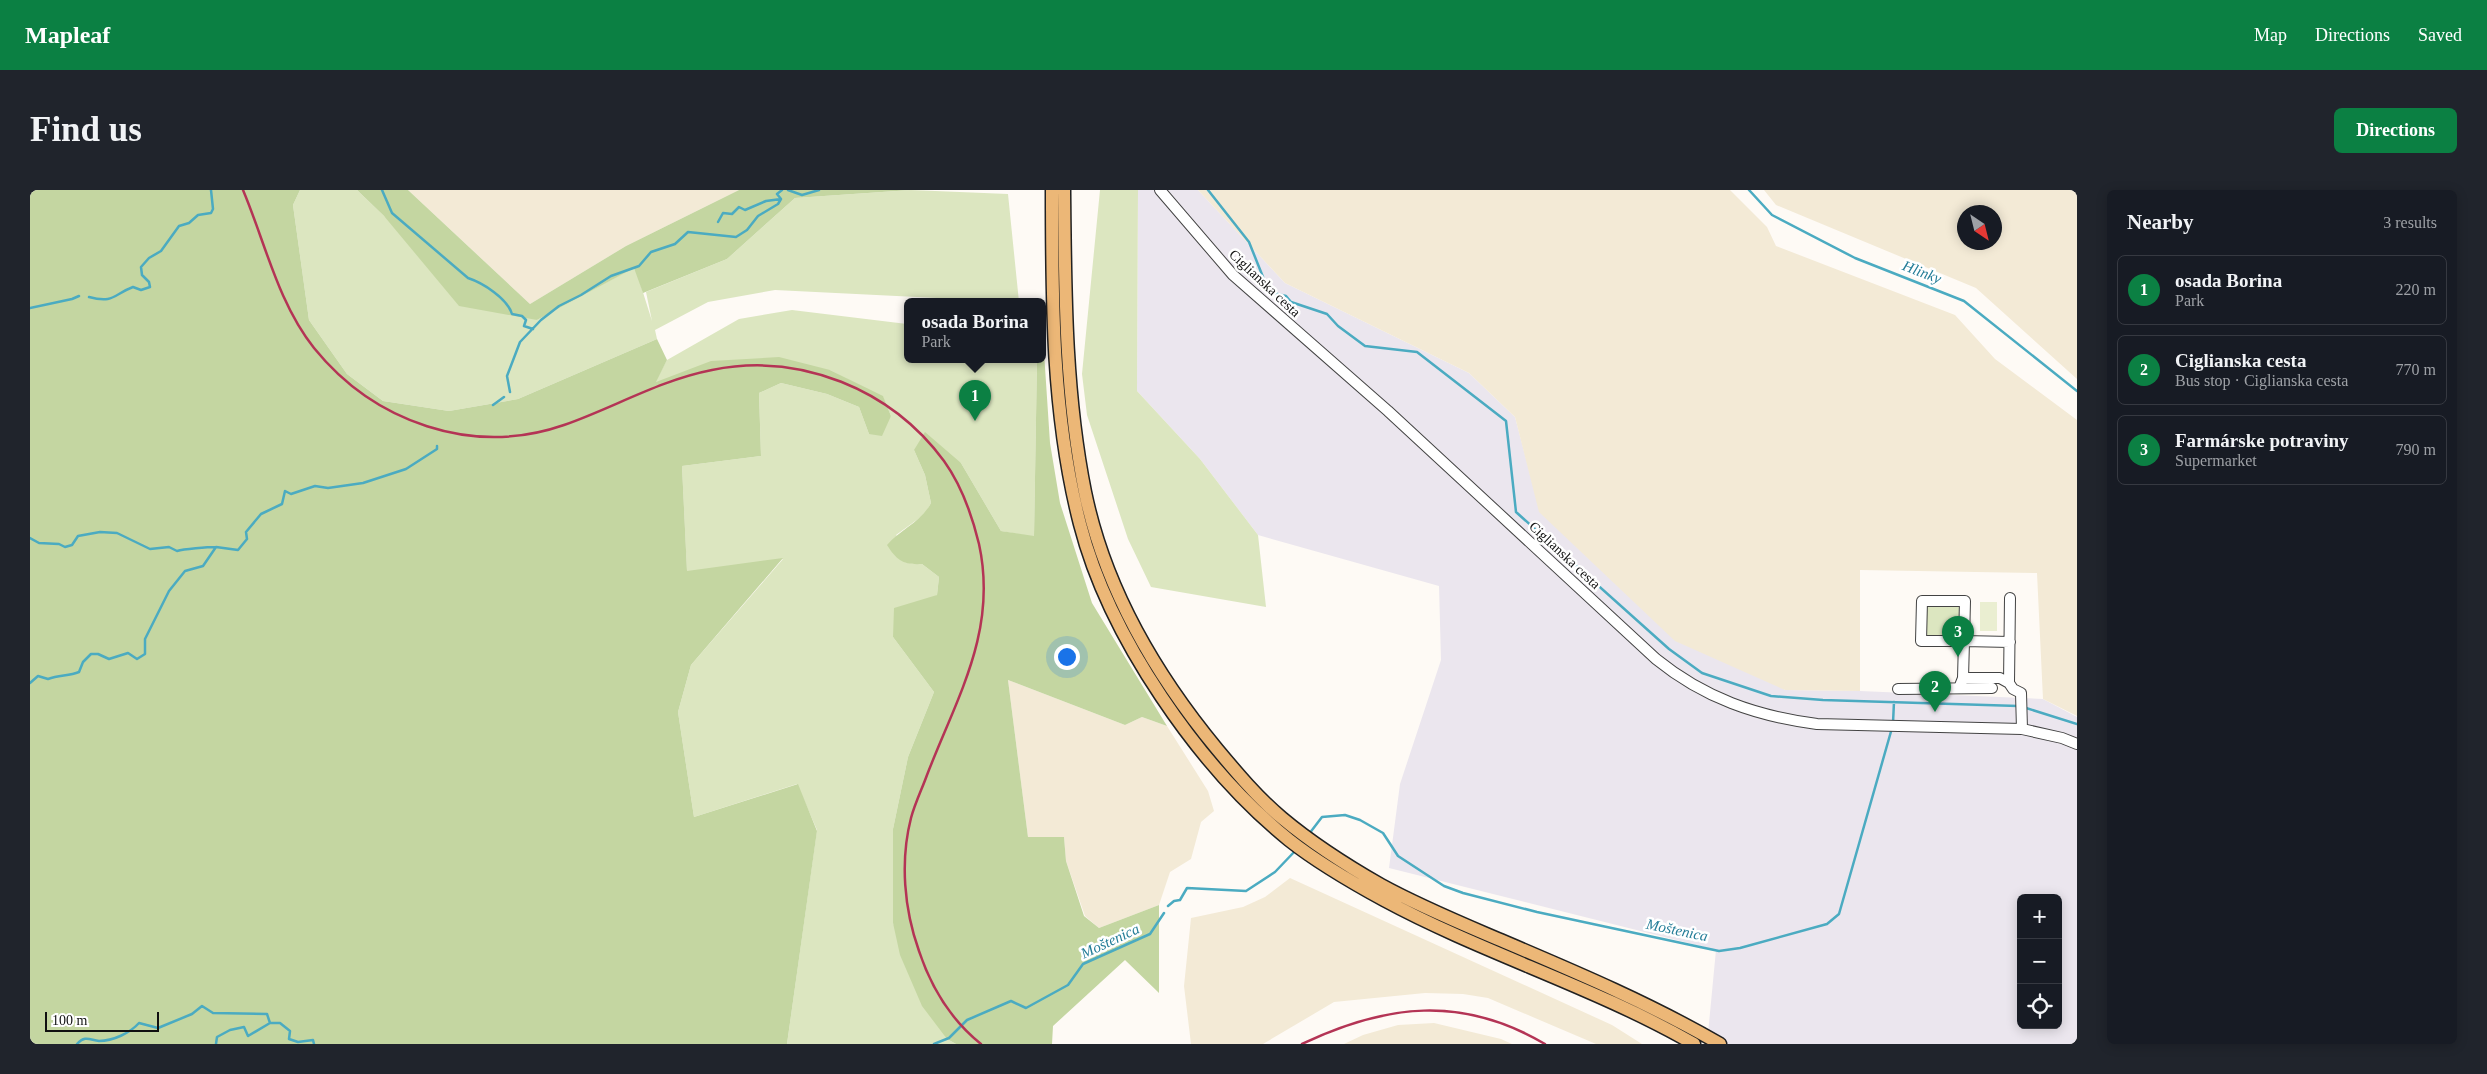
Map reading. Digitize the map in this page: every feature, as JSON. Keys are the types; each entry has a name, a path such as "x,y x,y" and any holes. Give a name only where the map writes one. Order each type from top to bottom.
{"main road":[{"path":"1052,190 1055,335 1060,410 1075,502 1094,568 1124,636 1154,686 1194,740 1225,777 1289,840 1438,914 1632,998 1720,1044"},
{"path":"1064,190 1065,298 1071,398 1086,494 1098,543 1126,612 1168,685 1202,731 1233,768 1281,818 1295,828 1314,851 1382,899 1436,926 1641,1016 1694,1044"},
{"path":"1641,1016 1675,1044"}],"street":[{"name":"Ciglianska cesta","path":"1160,190 1202,241 1248,288 1388,411 1672,672 1719,699 1768,716 1817,724 2022,728 2062,738 2077,744"},
{"path":"2009,683 2010,598"},
{"path":"1961,683 1964,641 1965,601 1922,600 1922,641 1964,641 2010,642"},
{"path":"1898,689 2000,678 2021,693 2023,706 2022,728"},
{"path":"1961,683 1992,688"}],"shaded area":[{"path":"408,190 739,190 626,246 530,304"},
{"path":"1138,190 1198,190 1285,283 1469,373 1515,417 1540,512 1785,690 1860,691 2043,699 2077,717 2077,1044 1707,1044 1716,950 1389,868 1400,784 1441,660 1439,586 1258,535 1200,459 1137,391"},
{"path":"1198,190 1730,190 1767,227 1776,246 1955,315 1995,359 2077,420 2077,716 2043,699 2037,573 1860,570 1860,691 1785,690 1675,641 1539,512 1515,417 1469,373 1285,283"},
{"path":"1764,190 2077,190 2077,379 1976,288 1776,205"},
{"path":"1008,680 1125,725 1142,717 1167,726 1208,791 1214,811 1201,822 1191,859 1170,872 1159,905 1099,928 1085,916 1066,861 1064,837 1028,837"},
{"path":"1290,878 1612,1025 1642,1044 1596,1044 1488,998 1463,994 1425,993 1334,1002 1263,1044 1191,1044 1184,986 1191,918 1243,907 1265,897"},
{"path":"1434,1023 1501,1039 1512,1044 1344,1044 1363,1035 1398,1025"}],"green space":[{"path":"30,190 300,190 293,205 309,320 347,374 383,401 449,411 518,399 657,339 667,360 656,382 711,361 779,357 830,370 883,396 891,416 882,436 869,434 859,407 827,394 781,383 759,393 761,456 682,466 687,571 783,558 691,665 678,712 694,817 798,784 817,831 787,1044 30,1044"},
{"path":"300,190 357,190 384,216 537,320 635,267 652,321 646,292 727,259 795,198 911,190 1008,194 1019,298 938,298 775,290 708,302 655,330 657,339 518,399 449,411 383,401 347,374 309,320 293,205"},
{"path":"357,190 408,190 530,304 626,246 739,190 911,190 795,198 727,259 643,293 634,268 537,320 459,306 384,216"},
{"path":"1100,190 1138,190 1137,391 1200,459 1258,535 1266,607 1151,587 1128,539 1087,415 1082,374"},
{"path":"792,310 904,324 904,363 1037,363 1034,537 1001,531 961,463 914,450 925,475 931,503 925,514 896,535 922,564 939,577 937,595 893,637 934,692 908,757 893,829 893,923 947,1039 956,1044 787,1044 817,830 797,784 694,817 678,712 691,665 783,559 687,572 682,466 761,456 759,393 781,383 827,394 859,407 869,434 891,416 883,397 830,370 655,382 667,360 739,319"},
{"path":"1037,363 1045,363 1050,443 1060,503 1092,603 1167,726 1142,717 1125,725 1008,680 1028,837 1064,837 1066,861 1084,916 1099,928 1159,905 1159,993 1125,960 1053,1026 1052,1044 956,1044 947,1039 922,1006 900,955 893,923 893,829 908,757 934,692 893,637 894,608 937,595 939,577 922,564 910,564 902,561 894,555 887,545 922,515 931,503 925,475 914,450 925,432 961,463 1001,531 1034,536"},
{"path":"1980,602 1997,602 1997,631 1980,631"},
{"path":"1929,604 1959,604 1962,608 1961,635 1957,638 1930,638 1926,634 1927,607"}],"waterway":[{"path":"89,297 109,299 133,287 141,290 150,287 149,282 142,275 141,267 149,258 161,251 179,226 189,223 198,215 211,213 213,209 211,190"},
{"path":"382,190 392,213 468,278 494,292 505,302 512,314 522,316 526,320 524,326 533,329"},
{"path":"510,392 507,376 520,342 541,320 559,306 611,276 639,266 651,252 675,244 688,232 736,237 747,230 758,216 778,204 781,199 777,194 782,190"},
{"path":"788,190 802,195 819,190"},
{"path":"1208,190 1249,242 1269,292 1286,296 1291,302 1327,314 1338,326 1365,346 1417,352 1506,421 1516,512 1669,649 1702,673 1771,696 1823,700 2018,706"},
{"name":"Hlinky","path":"1749,190 1772,215 1855,258 1964,301 2077,391"},
{"path":"718,222 723,213 732,214 739,207 745,210 766,201 781,199"},
{"path":"30,308 79,296"},
{"path":"493,405 504,397"},
{"path":"30,683 38,676 48,679 79,672 83,662 91,654 98,654 109,659 128,653 137,659 145,654 145,639 169,591 185,571 203,566 216,547 238,550 247,539 246,532 261,514 282,504 285,491 291,494 315,486 328,488 363,483 406,469 437,449 437,446"},
{"path":"30,538 39,543 59,544 65,547 72,545 78,536 100,532 117,533 150,549 169,547 177,551 216,547"},
{"name":"Moštenica","path":"1893,723 1894,702"},
{"name":"Moštenica","path":"2023,707 2077,724"},
{"name":"Moštenica","path":"1309,834 1322,817 1345,815 1360,820 1383,833 1398,856 1444,886 1463,893 1537,912 1719,951 1740,948 1827,924 1839,914 1892,728"},
{"name":"Moštenica","path":"1168,906 1174,901 1180,900 1187,888 1246,891 1275,872 1296,850"},
{"name":"Moštenica","path":"934,1044 949,1038 967,1020 1011,1001 1026,1008 1068,985 1083,964 1150,934 1164,913"},
{"path":"77,1044 85,1039 104,1041 121,1036 139,1023 158,1028 192,1014 202,1006 213,1013 267,1014 270,1023 280,1023 290,1031 289,1039 298,1042 313,1040 314,1044"},
{"path":"216,1044 217,1037 230,1030 244,1027 248,1036 270,1023"}],"railway":[{"path":"243,190 273,272 291,312 314,348 338,374 365,396 395,413 427,426 460,434 495,437 529,434 564,425 674,380 712,370 745,366 778,366 810,372 841,382 871,396 898,414 922,436 944,461 961,491 970,512 979,544 983,576 983,606 979,635 962,691 911,818 906,851 905,885 914,935 936,990 951,1014 981,1044"},
{"path":"1302,1044 1364,1020 1424,1011 1454,1012 1484,1018 1514,1028 1545,1044"}],"place":[{"name":"osada Borina","path":"975,421"},
{"name":"Farmárske potraviny","path":"1958,657"},
{"name":"Ciglianska cesta","path":"1935,712"}]}
